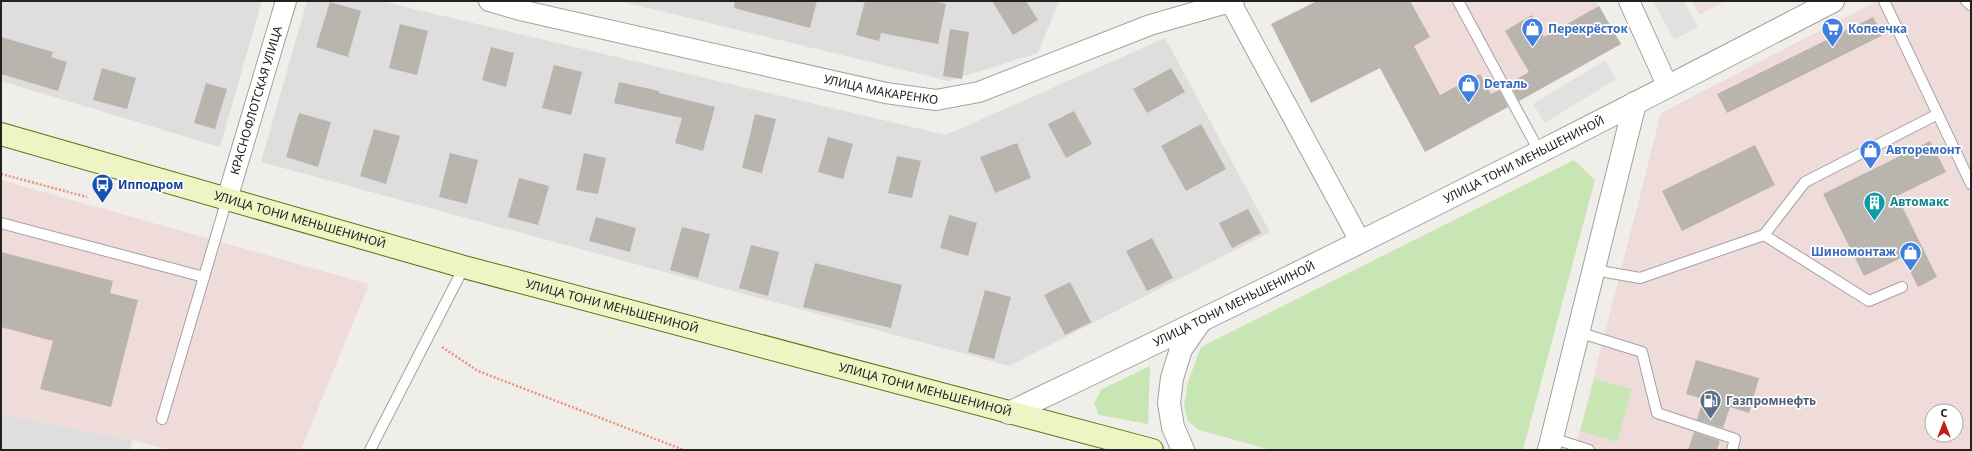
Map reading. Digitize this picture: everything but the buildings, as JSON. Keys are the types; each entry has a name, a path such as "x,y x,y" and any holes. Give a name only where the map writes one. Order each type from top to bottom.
{"main road":[{"name":"УЛИЦА ТОНИ МЕНЬШЕНИНОЙ","path":"1,134 464,267 1009,412"},
{"path":"1009,412 1152,450"}],"street":[{"name":"КРАСНОФЛОТСКАЯ УЛИЦА","path":"227,199 286,1"},
{"name":"УЛИЦА МАКАРЕНКО","path":"489,1 521,5 886,93 936,100 979,92 1150,25 1232,1"},
{"path":"1232,1 1360,241"},
{"path":"1629,1 1668,87"},
{"name":"УЛИЦА ТОНИ МЕНЬШЕНИНОЙ","path":"1009,412 1200,322 1668,87 1833,1"},
{"path":"1550,444 1635,103"},
{"path":"1183,450 1173,427 1169,396 1172,378 1182,349 1200,322"}],"lane":[{"path":"1458,1 1539,151"},
{"path":"1884,1 1971,184"},
{"path":"1966,1 1971,5"},
{"path":"1594,270 1640,278 1764,234 1805,182 1938,114"},
{"path":"162,419 227,199"},
{"path":"1,222 204,277"},
{"path":"1764,234 1869,301 1902,287"},
{"path":"370,450 464,267"},
{"path":"1578,332 1642,352 1657,413 1735,439 1732,450"},
{"path":"1550,444 1589,450"}],"path":[{"path":"1,174 87,197"},
{"path":"428,338 478,371 684,450"}],"shaded area":[{"path":"1,1 262,1 220,147 1,81"},
{"path":"307,1 380,1 946,135 1165,38 1270,232 1009,366 261,162"},
{"path":"619,1 1059,1 1038,53 949,81"},
{"path":"1344,1 1596,1 1621,44 1425,152"},
{"path":"1653,1 1684,1 1698,27 1674,40"},
{"path":"1692,1 1726,1 1699,15"},
{"path":"1877,1 1971,1 1971,450 1575,450 1661,113"},
{"path":"1605,60 1616,79 1545,123 1533,104"},
{"path":"1,180 369,284 301,450 171,450 132,440 1,414"},
{"path":"1,414 132,440 130,450 1,450"}],"green space":[{"path":"1574,160 1595,180 1523,450 1271,450 1199,430 1188,421 1184,406 1188,382 1201,347"},
{"path":"1150,366 1148,424 1099,415 1094,403 1102,389"},
{"path":"1595,379 1632,389 1617,442 1580,431"}],"place":[{"name":"Перекрёсток","path":"1533,48"},
{"name":"Копеечка","path":"1833,48"},
{"name":"Dеталь","path":"1469,104"},
{"name":"Авторемонт","path":"1870,170"},
{"name":"Ипподром","path":"102,204"},
{"name":"Автомакс","path":"1874,222"},
{"name":"Шиномонтаж","path":"1911,272"},
{"name":"Газпромнефть","path":"1711,420"}]}
